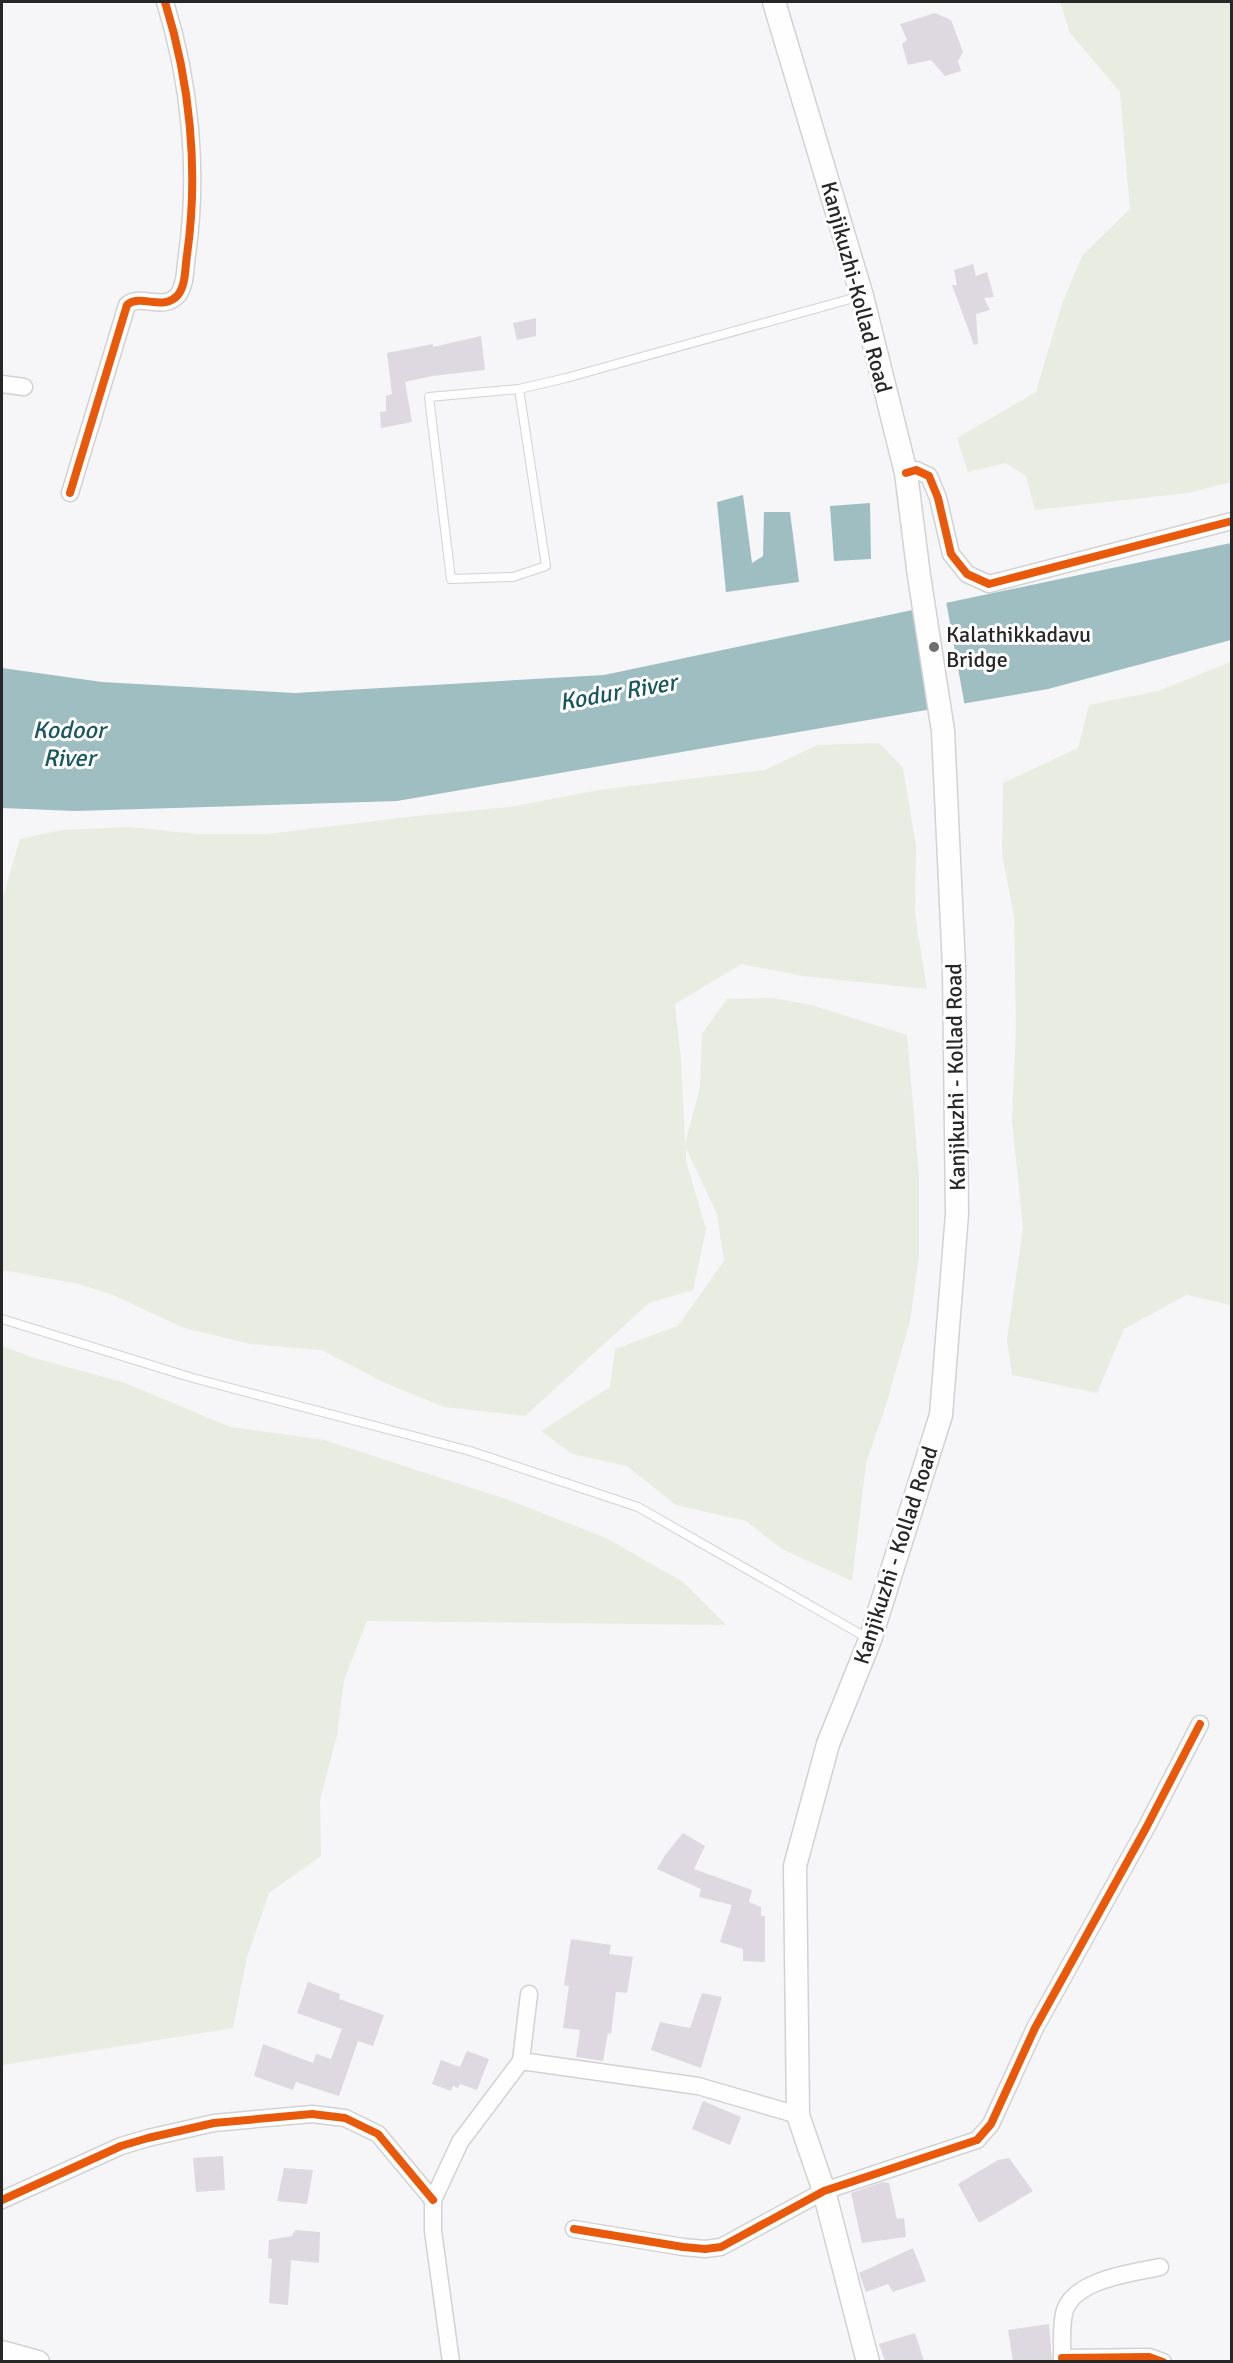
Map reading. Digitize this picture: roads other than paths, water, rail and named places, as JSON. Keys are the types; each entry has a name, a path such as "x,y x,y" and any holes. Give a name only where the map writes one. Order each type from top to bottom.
{"main road":[{"name":"Kanjikuzhi-Kollad Road","path":"774,2 862,296 906,473 919,576"},
{"name":"Kanjikuzhi - Kollad Road","path":"868,2361 824,2190 798,2115 795,1866 828,1744 870,1640 941,1415 957,1214 954,967 943,731 919,576"},
{"path":"2,2352 38,2361"}],"street":[{"path":"70,493 127,305 130,302 139,301 156,303 170,301 180,291 184,276 189,238 193,161 185,90 165,2"},
{"path":"2,384 24,387"},
{"path":"906,473 916,470 929,476 938,498 951,554 967,574 989,584 1232,521"},
{"path":"574,2229 683,2247 712,2249 728,2245 824,2190 970,2144 984,2134 991,2124 1035,2028 1146,1828 1200,1724"},
{"path":"451,2361 433,2231 433,2200 460,2142 521,2061 529,1994"},
{"path":"521,2061 698,2086 798,2115"},
{"path":"2,2199 121,2146 148,2138 214,2123 312,2114 345,2118 378,2134 433,2200"},
{"path":"1160,2267 1100,2281 1077,2294 1069,2302 1063,2318 1062,2360 1149,2357 1163,2361"}],"lane":[{"path":"519,389 546,566 513,577 451,579 429,398 519,389 566,378 862,296"},
{"path":"2,1319 193,1378 470,1451 638,1508 870,1640"}],"water":[{"path":"743,495 752,563 763,556 764,512 790,512 799,582 726,592 717,502"},
{"path":"870,503 871,559 834,561 830,506"},
{"name":"Kodoor River","path":"1231,543 1231,640 1048,689 397,801 75,811 2,808 2,668 102,682 295,693 604,675"}],"place":[{"name":"Kalathikkadavu Bridge","path":"934,647"}],"water label":[{"name":"Kodur River","path":"618,692"}]}
